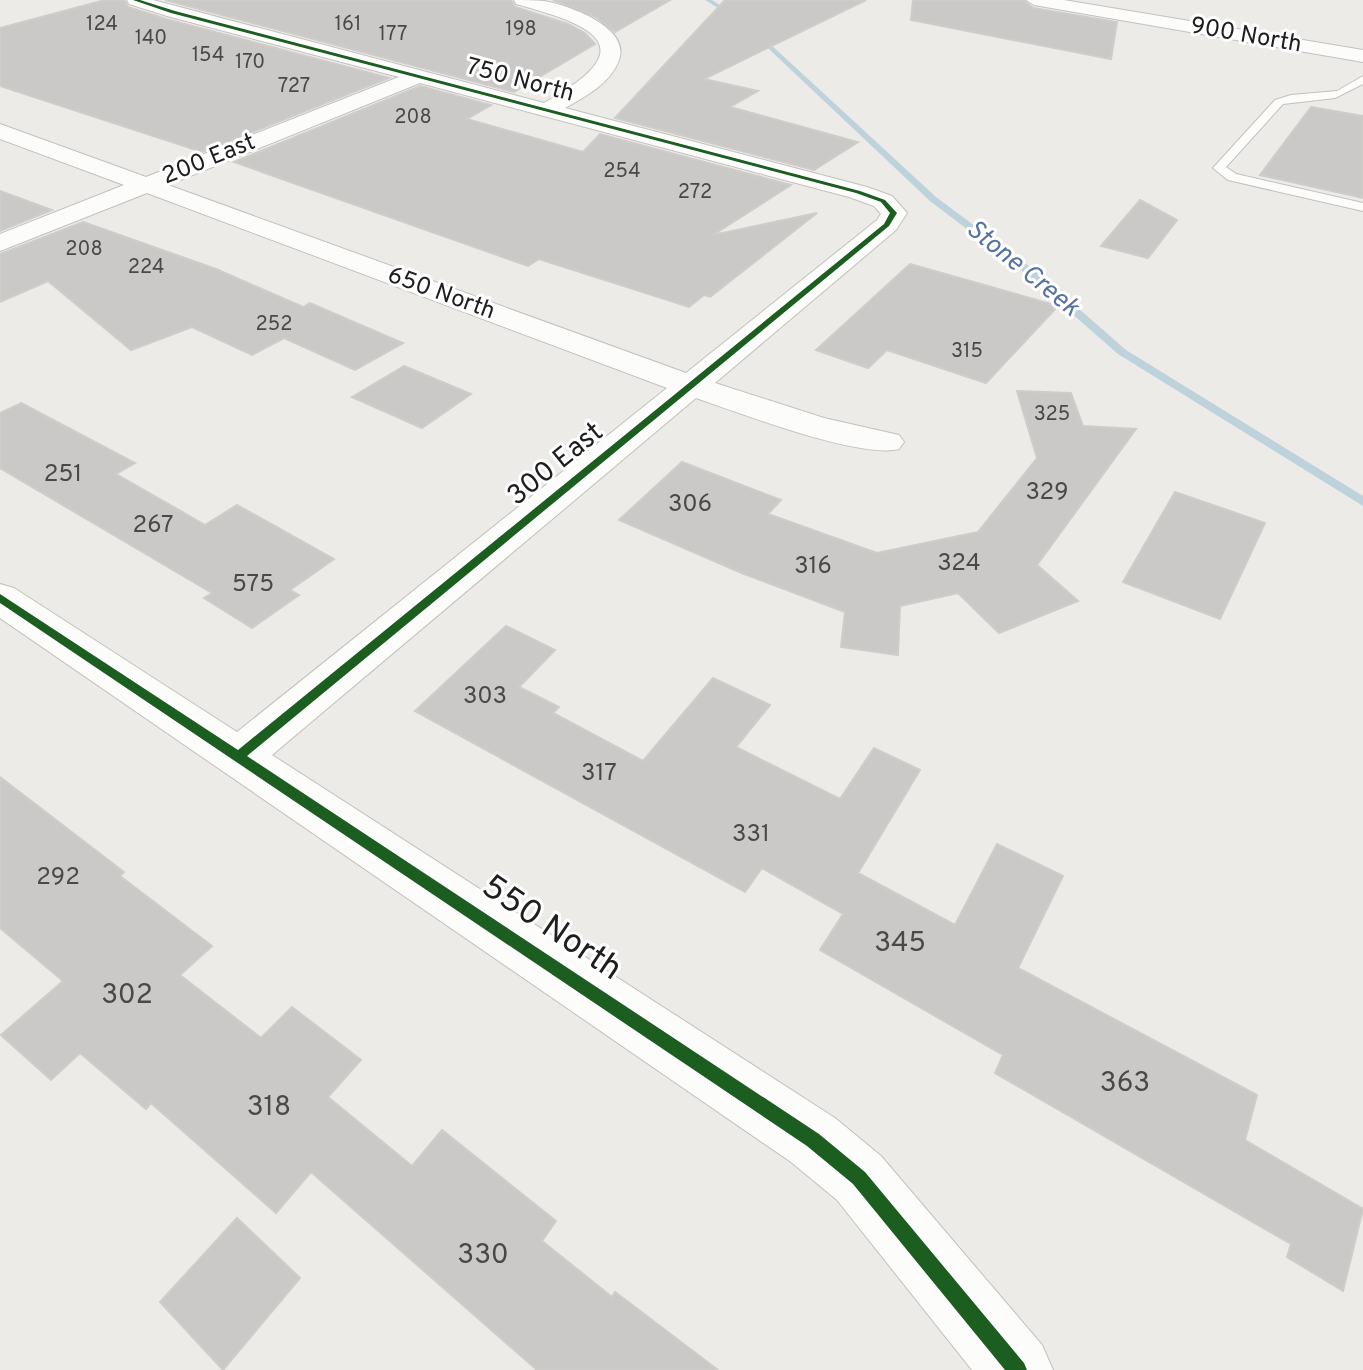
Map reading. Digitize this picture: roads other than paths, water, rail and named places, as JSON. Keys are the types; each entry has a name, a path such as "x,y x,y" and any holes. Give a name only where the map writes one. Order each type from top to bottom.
{"street":[{"name":"750 North","path":"135,0 858,192 891,207"},
{"path":"522,0 574,15 608,39 612,55 606,71 584,91 547,110"},
{"name":"900 North","path":"1034,0 1363,56"},
{"name":"200 East","path":"0,243 418,77"},
{"name":"650 North","path":"0,131 691,386 815,428 843,436 887,442"},
{"name":"300 East","path":"239,756 887,225 894,213 891,207"},
{"name":"550 North","path":"0,598 813,1140 859,1178 1017,1370"}],"lane":[{"path":"1363,79 1349,92 1332,98 1291,97 1279,102 1219,168 1232,177 1363,207"}],"waterway":[{"name":"Stone Creek","path":"708,0 738,18"},
{"name":"Stone Creek","path":"755,33 933,199 1034,275 1122,352 1363,502"}]}
